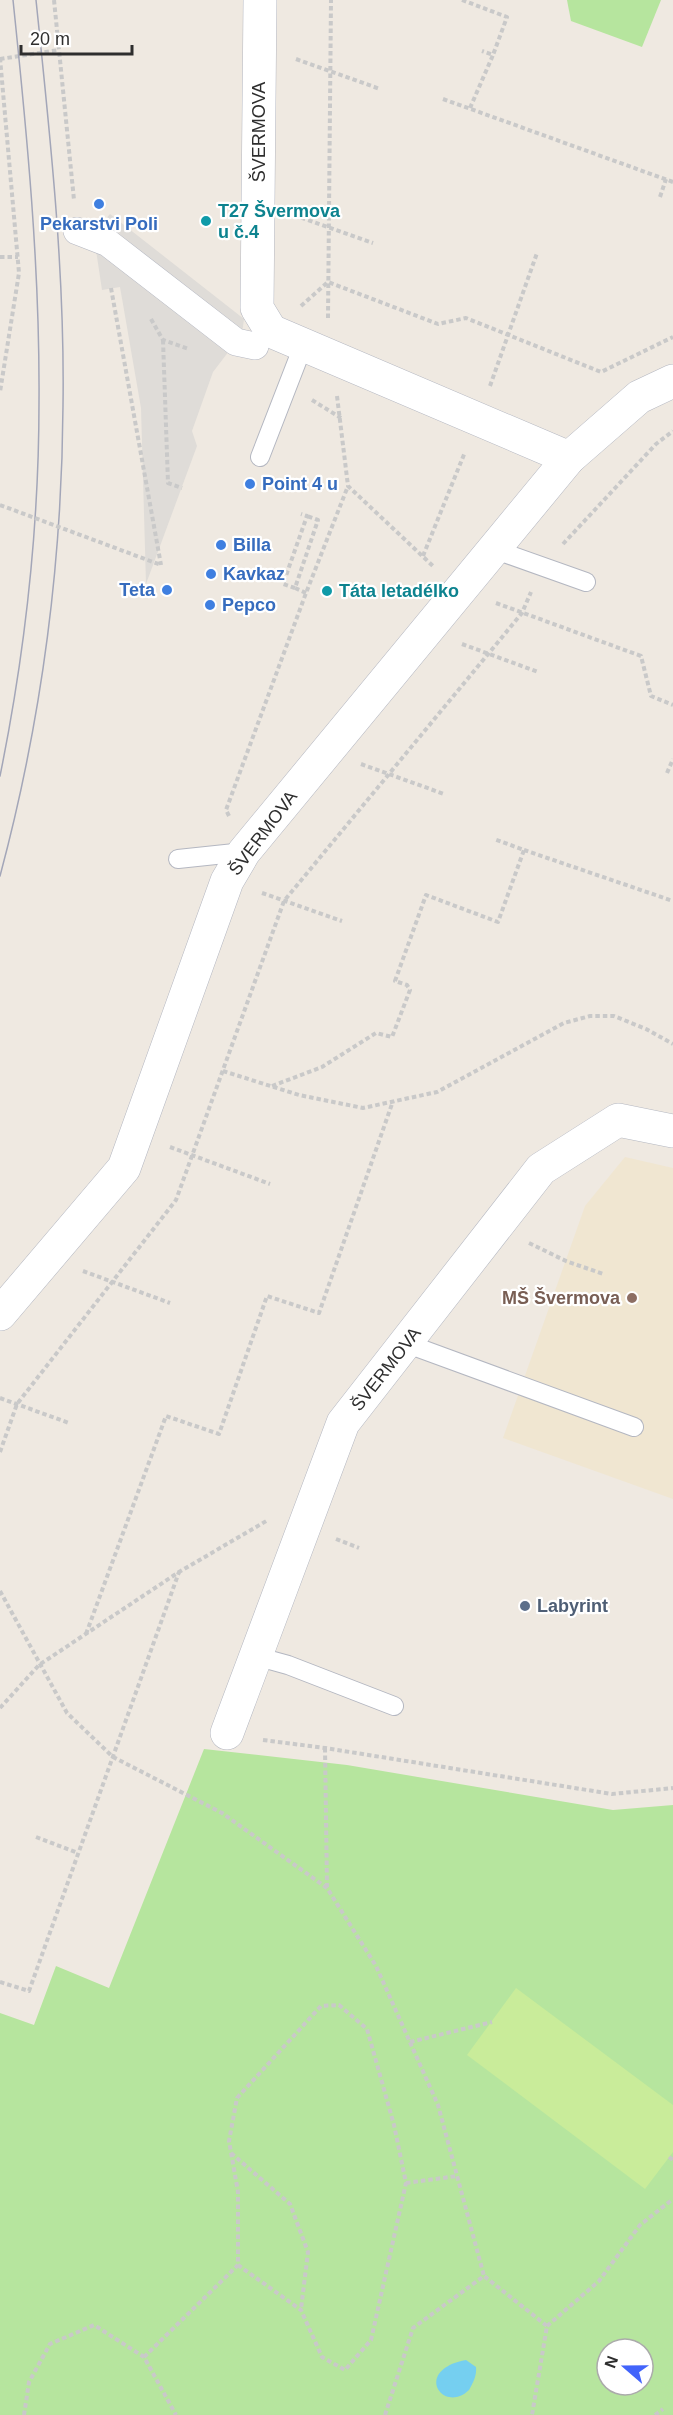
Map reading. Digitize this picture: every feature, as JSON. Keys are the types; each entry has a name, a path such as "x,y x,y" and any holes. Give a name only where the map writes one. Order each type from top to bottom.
{"street":[{"name":"ŠVERMOVA","path":"261,0 257,308 271,331 569,458"},
{"path":"77,231 108,243 236,342 255,345"},
{"name":"ŠVERMOVA","path":"0,1314 124,1168 227,881 244,852 569,458 639,397 673,381"},
{"name":"ŠVERMOVA","path":"227,1733 343,1423 541,1169 618,1120 673,1131"}],"lane":[{"path":"260,457 303,345"},
{"path":"493,549 586,582"},
{"path":"178,859 244,852"},
{"path":"405,1343 634,1427"},
{"path":"255,1656 288,1665 394,1706"}],"path":[{"path":"54,0 77,231"},
{"path":"462,0 507,17 470,108"},
{"path":"260,46 380,89"},
{"path":"0,392 16,298 18,257 0,58 59,50"},
{"path":"482,51 493,55"},
{"path":"443,99 673,182"},
{"path":"660,197 666,179"},
{"path":"259,203 373,243"},
{"path":"0,257 18,257"},
{"path":"295,311 328,282 438,324 466,318 601,372 673,337"},
{"path":"0,505 161,565 111,288"},
{"path":"163,340 168,483 182,488"},
{"path":"0,1452 17,1404 176,1200 284,901 522,613 542,567 656,444 673,431"},
{"path":"244,852 226,810 348,486"},
{"path":"296,588 318,520 301,514"},
{"path":"306,593 283,584 307,516"},
{"path":"426,631 538,672"},
{"path":"327,751 444,794"},
{"path":"667,773 673,759"},
{"path":"494,839 673,901"},
{"path":"272,1087 322,1067 376,1033 392,1038 410,990 407,985 395,981 426,895 498,922 524,850"},
{"path":"227,881 342,921"},
{"path":"223,1071 299,1095 363,1108 437,1092 564,1023 590,1016 614,1017 646,1029 673,1044"},
{"path":"86,1634 166,1416 219,1434 267,1296 319,1313 393,1101"},
{"path":"136,1136 270,1184"},
{"path":"527,1242 566,1261 603,1274"},
{"path":"48,1258 170,1303"},
{"path":"0,1398 69,1423"},
{"path":"0,1708 39,1665 179,1572 316,1493"},
{"path":"0,1982 28,1991 179,1572"},
{"path":"0,1591 67,1713 113,1757 222,1813 327,1888 376,1966 438,2105 484,2276 547,2326"},
{"path":"262,1740 612,1794 673,1788"},
{"path":"325,1748 327,1888"},
{"path":"36,1838 78,1853"},
{"path":"144,2357 238,2265 238,2192 229,2141 237,2098 321,2006 339,2005 367,2029 394,2125 406,2183 371,2340 345,2370 322,2357 301,2310 238,2265"},
{"path":"410,2042 492,2022"},
{"path":"231,2153 290,2204 308,2252 301,2310"},
{"path":"406,2183 457,2176"},
{"path":"532,2415 547,2326 599,2281 640,2225 673,2199"},
{"path":"385,2415 413,2328 484,2276"},
{"path":"24,2415 28,2382 50,2344 94,2325 144,2357 176,2415"},
{"path":"655,2415 663,2409"}],"shaded area":[{"path":"110,214 244,319 242,334 213,372 192,431 197,446 146,584 141,408 120,287 102,290 96,250 100,226"},
{"path":"625,1157 673,1168 673,1499 503,1438 585,1206"}],"green space":[{"path":"567,0 661,0 642,47 571,21"},
{"path":"204,1749 347,1765 613,1810 673,1805 673,2415 0,2415 0,2013 34,2025 56,1966 109,1988"},
{"path":"516,1988 673,2105 673,2152 645,2189 467,2055"}],"water":[{"path":"466,2360 476,2367 469,2390 459,2396 450,2397 442,2394 436,2380 440,2372 450,2365"}],"tram line":[{"path":"0,776 17,683 29,590 36,496 39,402 35,251 13,0"},
{"path":"0,876 38,702 53,584 62,466 62,305 51,152 36,0"}],"place":[{"name":"Pekarstvi Poli","path":"99,204"},
{"name":"T27 Švermova u č.4","path":"206,221"},
{"name":"Point 4 u","path":"250,484"},
{"name":"Billa","path":"221,545"},
{"name":"Kavkaz","path":"211,574"},
{"name":"Teta","path":"167,590"},
{"name":"Táta letadélko","path":"327,591"},
{"name":"Pepco","path":"210,605"},
{"name":"MŠ Švermova","path":"632,1298"},
{"name":"Labyrint","path":"525,1606"}]}
